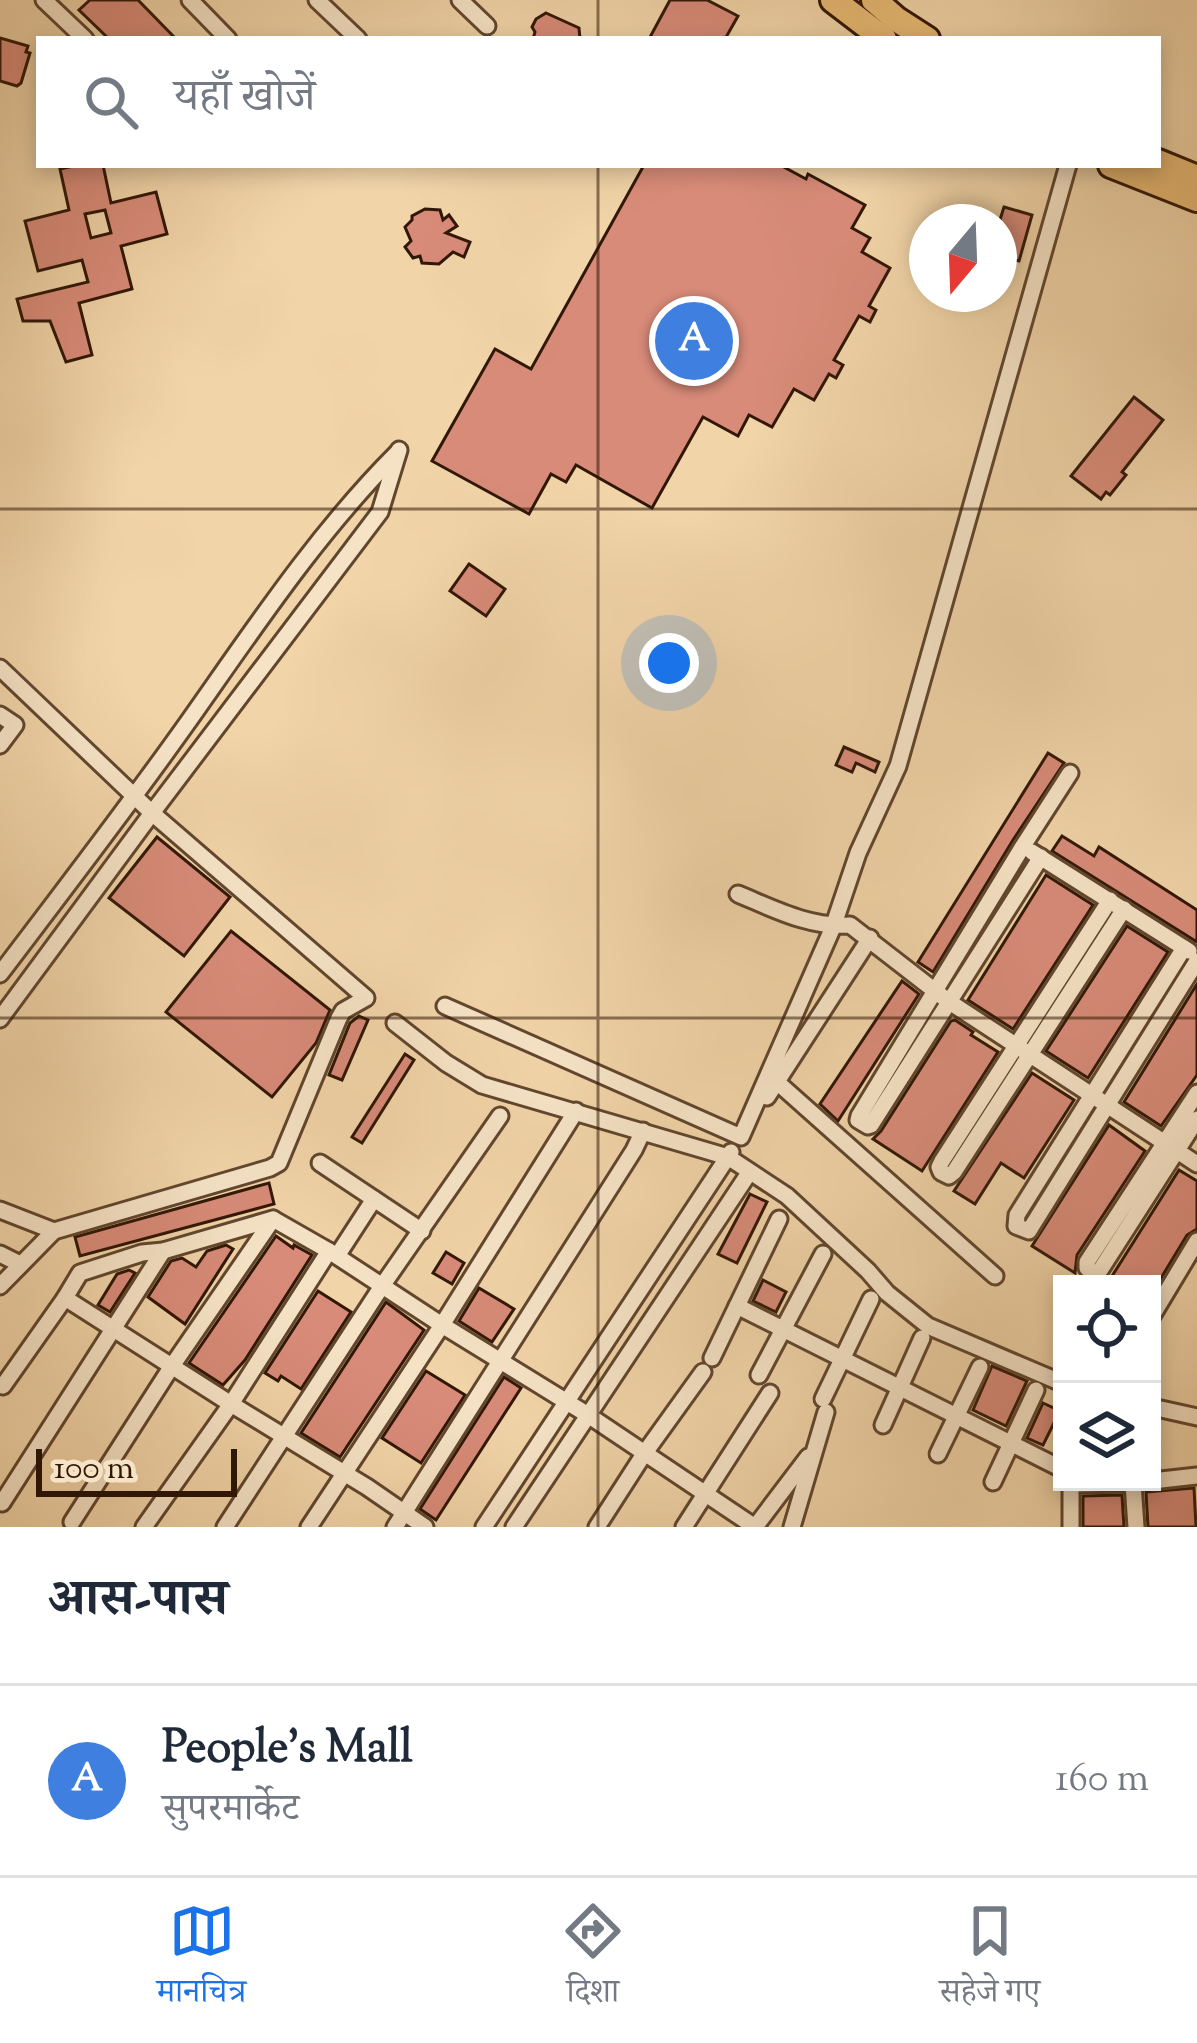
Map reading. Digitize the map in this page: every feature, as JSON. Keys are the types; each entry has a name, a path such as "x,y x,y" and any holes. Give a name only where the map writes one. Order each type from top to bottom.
{"main road":[{"path":"833,0 880,36"},
{"path":"874,0 922,36"},
{"path":"1161,164 1196,190"},
{"path":"1121,168 1196,190"}],"street":[{"path":"44,0 82,36"},
{"path":"190,0 225,36"},
{"path":"317,0 355,36"},
{"path":"460,0 487,26"},
{"path":"741,1137 898,766 1067,168"},
{"path":"0,974 355,494 399,450 380,512 0,1019"},
{"path":"260,621 284,639"},
{"path":"241,647 265,664"},
{"path":"0,668 152,813 366,998 339,1018 278,1163 54,1231 0,1286"},
{"path":"0,715 15,725 0,745"},
{"path":"1041,857 942,995 859,1116 861,1122 871,1125 942,995 1023,846 1070,773"},
{"path":"1023,846 1193,955"},
{"path":"738,894 795,919 833,927 850,925 942,995 1197,1164"},
{"path":"1022,1050 954,1172 950,1176 941,1172 942,1161 1022,1050 1117,904"},
{"path":"484,1527 869,938"},
{"path":"1193,955 1032,1226 1028,1231 1016,1226 1017,1216 1092,1095 1193,955"},
{"path":"445,1006 741,1137"},
{"path":"395,1023 482,1085 728,1157 787,1196 928,1326 1053,1380"},
{"path":"776,1082 995,1276"},
{"path":"1197,1093 1171,1147 1100,1272 1090,1272 1087,1262 1171,1147 1197,1119"},
{"path":"309,1527 577,1112"},
{"path":"225,1527 500,1116"},
{"path":"400,1520 643,1131"},
{"path":"320,1163 422,1231"},
{"path":"514,1527 749,1173"},
{"path":"144,1527 374,1199"},
{"path":"0,1210 54,1231"},
{"path":"72,1522 273,1219"},
{"path":"3,1386 80,1273 273,1219 588,1415 755,1527 817,1445"},
{"path":"597,1527 708,1365 779,1220"},
{"path":"1161,1301 1197,1241"},
{"path":"2,1503 163,1251"},
{"path":"0,1254 20,1264"},
{"path":"759,1375 824,1254"},
{"path":"65,1298 287,1436 400,1520 425,1527"},
{"path":"792,1527 825,1406 872,1299"},
{"path":"737,1306 1053,1465"},
{"path":"883,1425 922,1338"},
{"path":"938,1454 980,1367"},
{"path":"993,1482 1036,1390"},
{"path":"684,1527 770,1394"},
{"path":"1161,1409 1197,1417"},
{"path":"1161,1480 1197,1477"},
{"path":"1071,1491 1071,1527"},
{"path":"1136,1527 1138,1491"}],"building":[{"path":"90,0 138,0 173,36 106,36 79,10"},
{"path":"670,0 707,0 738,16 727,36 651,36"},
{"path":"546,13 579,28 580,36 534,36 536,19"},
{"path":"0,38 28,46 30,53 17,86 0,81"},
{"path":"104,168 111,203 156,192 167,234 121,246 132,289 79,303 92,355 66,362 50,321 23,321 17,299 88,282 82,260 38,271 25,221 69,210 60,169","holes":["105,210 111,233 91,238 85,214"]},
{"path":"642,168 786,168 806,179 808,174 865,205 852,228 870,238 862,252 890,268 869,306 876,310 870,322 859,316 834,360 843,365 836,378 829,374 814,400 794,389 772,427 749,415 738,436 703,417 652,508 576,465 566,482 551,474 529,514 432,461 495,349 531,369"},
{"path":"425,209 440,210 443,220 449,215 457,226 446,233 470,242 464,257 453,252 439,264 413,258 405,247 411,241 405,227"},
{"path":"1017,211 1032,215 1017,260"},
{"path":"1134,397 1163,420 1122,472 1126,475 1101,499 1071,476"},
{"path":"469,564 505,589 486,616 450,591"},
{"path":"844,747 879,762 875,772 856,763 852,772 836,765"},
{"path":"1048,753 1064,763 933,972 918,962"},
{"path":"1062,836 1094,856 1099,847 1197,910 1197,942 1052,851"},
{"path":"157,837 230,897 184,956 109,898"},
{"path":"1046,875 1093,905 1013,1029 968,1000"},
{"path":"1127,926 1168,952 1088,1078 1046,1051"},
{"path":"231,931 330,1010 316,1043 272,1097 166,1012"},
{"path":"902,981 919,994 838,1121 820,1104"},
{"path":"1197,984 1197,1075 1161,1126 1124,1102"},
{"path":"359,1016 368,1020 342,1080 329,1075 350,1023"},
{"path":"955,1020 998,1052 922,1171 873,1139"},
{"path":"405,1054 414,1060 362,1143 352,1137"},
{"path":"1032,1073 1074,1100 1024,1178 1001,1163 975,1204 954,1191"},
{"path":"1109,1125 1145,1151 1077,1255 1075,1273 1032,1246"},
{"path":"1179,1170 1197,1181 1197,1229 1187,1235 1161,1278 1113,1275"},
{"path":"269,1183 274,1204 80,1256 75,1237"},
{"path":"750,1194 767,1202 737,1263 718,1254"},
{"path":"276,1236 312,1255 245,1360 223,1385 189,1363"},
{"path":"226,1245 233,1249 185,1324 148,1297 171,1261 182,1258 196,1267 207,1251"},
{"path":"446,1252 464,1263 452,1284 433,1273"},
{"path":"135,1273 110,1312 98,1305 117,1274"},
{"path":"763,1280 786,1292 776,1312 753,1301"},
{"path":"479,1288 514,1309 492,1342 459,1321"},
{"path":"318,1291 351,1312 301,1389 281,1376 278,1381 265,1373"},
{"path":"386,1302 424,1330 340,1457 301,1433"},
{"path":"992,1366 1027,1381 1006,1426 973,1410"},
{"path":"426,1371 465,1395 421,1463 382,1438"},
{"path":"504,1377 521,1388 436,1520 420,1509"},
{"path":"1043,1403 1053,1408 1053,1425 1043,1445 1027,1438"},
{"path":"1194,1488 1196,1527 1148,1527 1146,1492"},
{"path":"1122,1495 1124,1527 1083,1527 1083,1496"}],"place":[{"name":"People's Mall","path":"694,341"}]}
